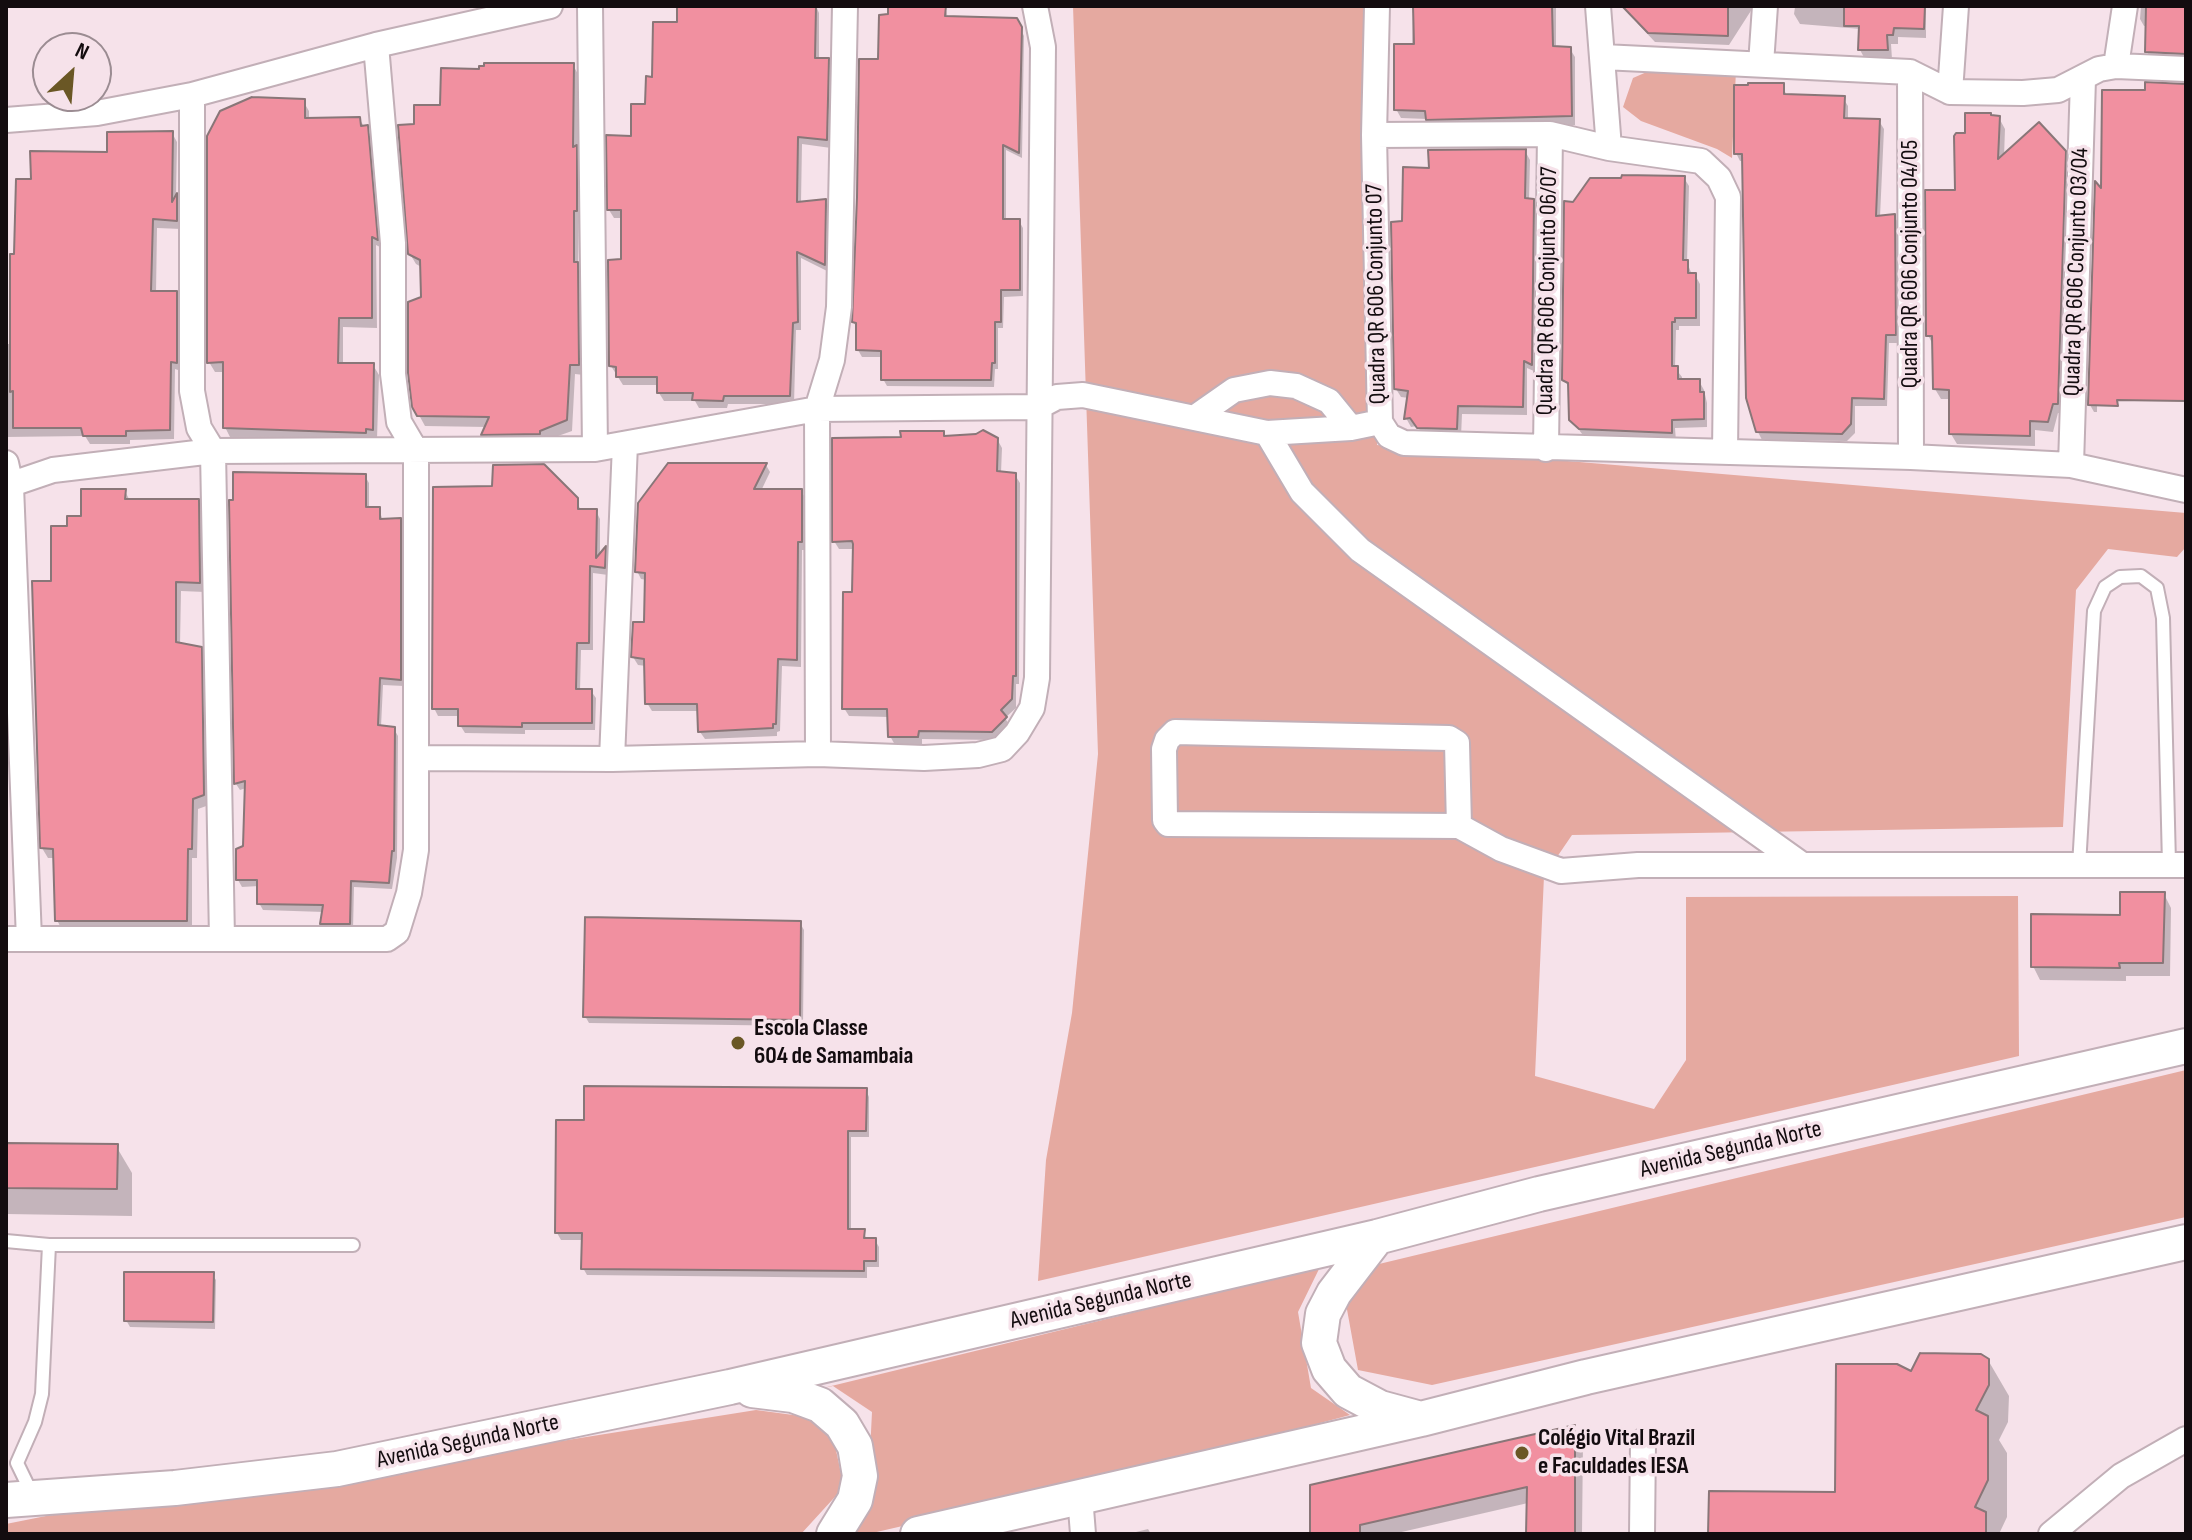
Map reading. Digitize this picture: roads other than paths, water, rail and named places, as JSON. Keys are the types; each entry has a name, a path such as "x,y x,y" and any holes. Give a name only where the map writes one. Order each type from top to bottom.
{"main road":[{"name":"Avenida Segunda Norte","path":"20,1500 175,1488 337,1469 730,1387 1377,1237 1539,1194 2186,1046"},
{"path":"1377,1237 1334,1293 1323,1314 1319,1343 1329,1369 1348,1391 1380,1408 1421,1419"},
{"path":"918,1534 1421,1419 1586,1377 2186,1242"},
{"path":"730,1387 793,1395 820,1405 842,1424 855,1446 860,1476 855,1500 834,1534"}],"street":[{"path":"6,120 97,113 192,95 376,45 550,6"},
{"path":"590,6 595,449"},
{"path":"818,754 817,409 832,360 839,307 845,6"},
{"path":"416,758 612,759 818,754 924,758 978,755 1002,749 1017,733 1032,708 1037,678 1043,47 1035,6"},
{"name":"Quadra QR 606 Conjunto 07","path":"1377,6 1374,135 1380,422 1389,436 1404,443 1911,457 2071,465 2186,490"},
{"path":"1598,6 1609,148"},
{"path":"1761,64 1765,6"},
{"path":"1950,92 1956,6"},
{"path":"2116,66 2125,6"},
{"path":"376,45 393,243 393,374 399,422 416,451 416,850 409,893 397,932 387,939 17,939 8,478 213,451 416,451 595,449 817,409 1038,407 1057,397 1083,395 1267,433 1351,428 1380,422"},
{"path":"1603,57 1910,72 1950,92 2058,90 2099,69 2116,66 2186,69"},
{"name":"Quadra QR 606 Conjunto 04/05","path":"1910,72 1911,457"},
{"name":"Quadra QR 606 Conjunto 03/04","path":"2071,465 2083,79"},
{"path":"192,95 192,391 199,428 213,451 222,939"},
{"path":"1374,135 1550,134 1609,148 1701,161 1719,178 1728,197 1725,452"},
{"name":"Quadra QR 606 Conjunto 06/07","path":"1546,449 1550,134"},
{"path":"1194,418 1234,390 1270,383 1296,386 1329,401 1351,428"},
{"path":"1267,433 1302,492 1360,550 1801,864"},
{"path":"612,759 625,444"},
{"path":"1459,826 1457,743 1449,738 1175,732 1164,749 1165,820 1168,824 1459,826 1501,849 1561,871 1638,865 2178,864"},
{"path":"2051,1534 2121,1476 2186,1439"},
{"path":"1642,1534 1643,1441"},
{"path":"1080,1496 1083,1534"}],"lane":[{"path":"2079,866 2094,611 2105,587 2120,577 2141,576 2157,588 2163,618 2178,864"},
{"path":"6,1241 49,1245 353,1245"},
{"path":"20,1500 11,1463 35,1422 42,1394 49,1245"}],"place":[{"name":"Escola Classe 604 de Samambaia","path":"738,1043"},
{"name":"Colégio Vital Brazil e Faculdades IESA","path":"1522,1453"}]}
